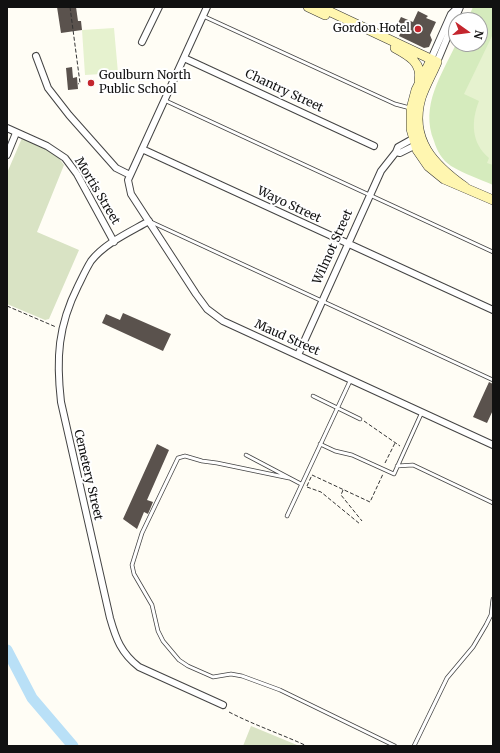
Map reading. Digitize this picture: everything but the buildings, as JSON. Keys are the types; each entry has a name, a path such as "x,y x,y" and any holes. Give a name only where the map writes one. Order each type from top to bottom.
{"main road":[{"path":"308,7 393,47 433,63"},
{"path":"320,7 433,63"},
{"path":"393,47 407,55 418,66 420,74 411,108 423,160 432,171 444,180 465,187 493,200"},
{"path":"416,90 433,63"},
{"path":"418,140 420,104 433,63"}],"street":[{"path":"142,42 158,7"},
{"path":"36,56 48,88 69,115 116,168 130,175 207,7"},
{"path":"433,63 451,14 459,7"},
{"name":"Chantry Street","path":"184,58 374,146"},
{"name":"Mortis Street","path":"7,128 54,150 70,164 114,242"},
{"path":"7,155 16,133"},
{"name":"Wilmot Street","path":"298,355 370,195 384,168 396,152 400,153 418,140"},
{"name":"Wayo Street","path":"142,149 493,310"},
{"name":"Maud Street","path":"130,175 128,185 131,194 187,281 211,313 227,323 493,445"},
{"name":"Cemetery Street","path":"149,221 114,242 92,261 73,295 64,321 58,356 61,402 89,529 116,637 124,654 139,667 223,705"}],"lane":[{"path":"203,16 395,104 411,108"},
{"path":"164,100 493,252"},
{"path":"149,221 493,380"},
{"path":"287,516 351,379"},
{"path":"313,396 360,419"},
{"path":"320,444 338,452 352,454 394,474 422,412"},
{"path":"246,455 301,484"},
{"path":"289,478 202,461 185,456 178,458 142,533 133,562 134,574 151,602 161,638 184,665 213,677 231,674 239,675 280,690 395,746"},
{"path":"397,466 408,464 415,466 493,502"},
{"path":"414,746 447,678 473,647 491,615 493,599"}],"path":[{"path":"70,7 80,83 78,84"},
{"path":"68,24 72,23"},
{"path":"7,306 57,327"},
{"path":"360,419 400,446"},
{"path":"384,465 395,442"},
{"path":"360,524 321,492 307,486 312,475 370,502 383,473"},
{"path":"344,490 341,495 362,521"},
{"path":"229,712 260,727 307,746"}],"green space":[{"path":"473,7 493,7 493,185 461,172 448,164 438,152 430,128 429,116 434,91 452,52 488,52 488,12 471,12"},
{"path":"114,28 118,73 85,75 82,30"},
{"path":"492,36 493,165 487,163 489,158 479,146 474,131 476,109 479,101 464,94 484,52 488,52 488,44"},
{"path":"22,138 56,154 64,165 37,232 79,250 49,319 45,320 7,304 7,173"},
{"path":"251,726 297,745 300,746 243,746"}],"waterway":[{"path":"7,650 32,698 73,746"}],"place":[{"name":"Gordon Hotel","path":"418,29"},
{"name":"Goulburn North Public School","path":"91,83"}]}
